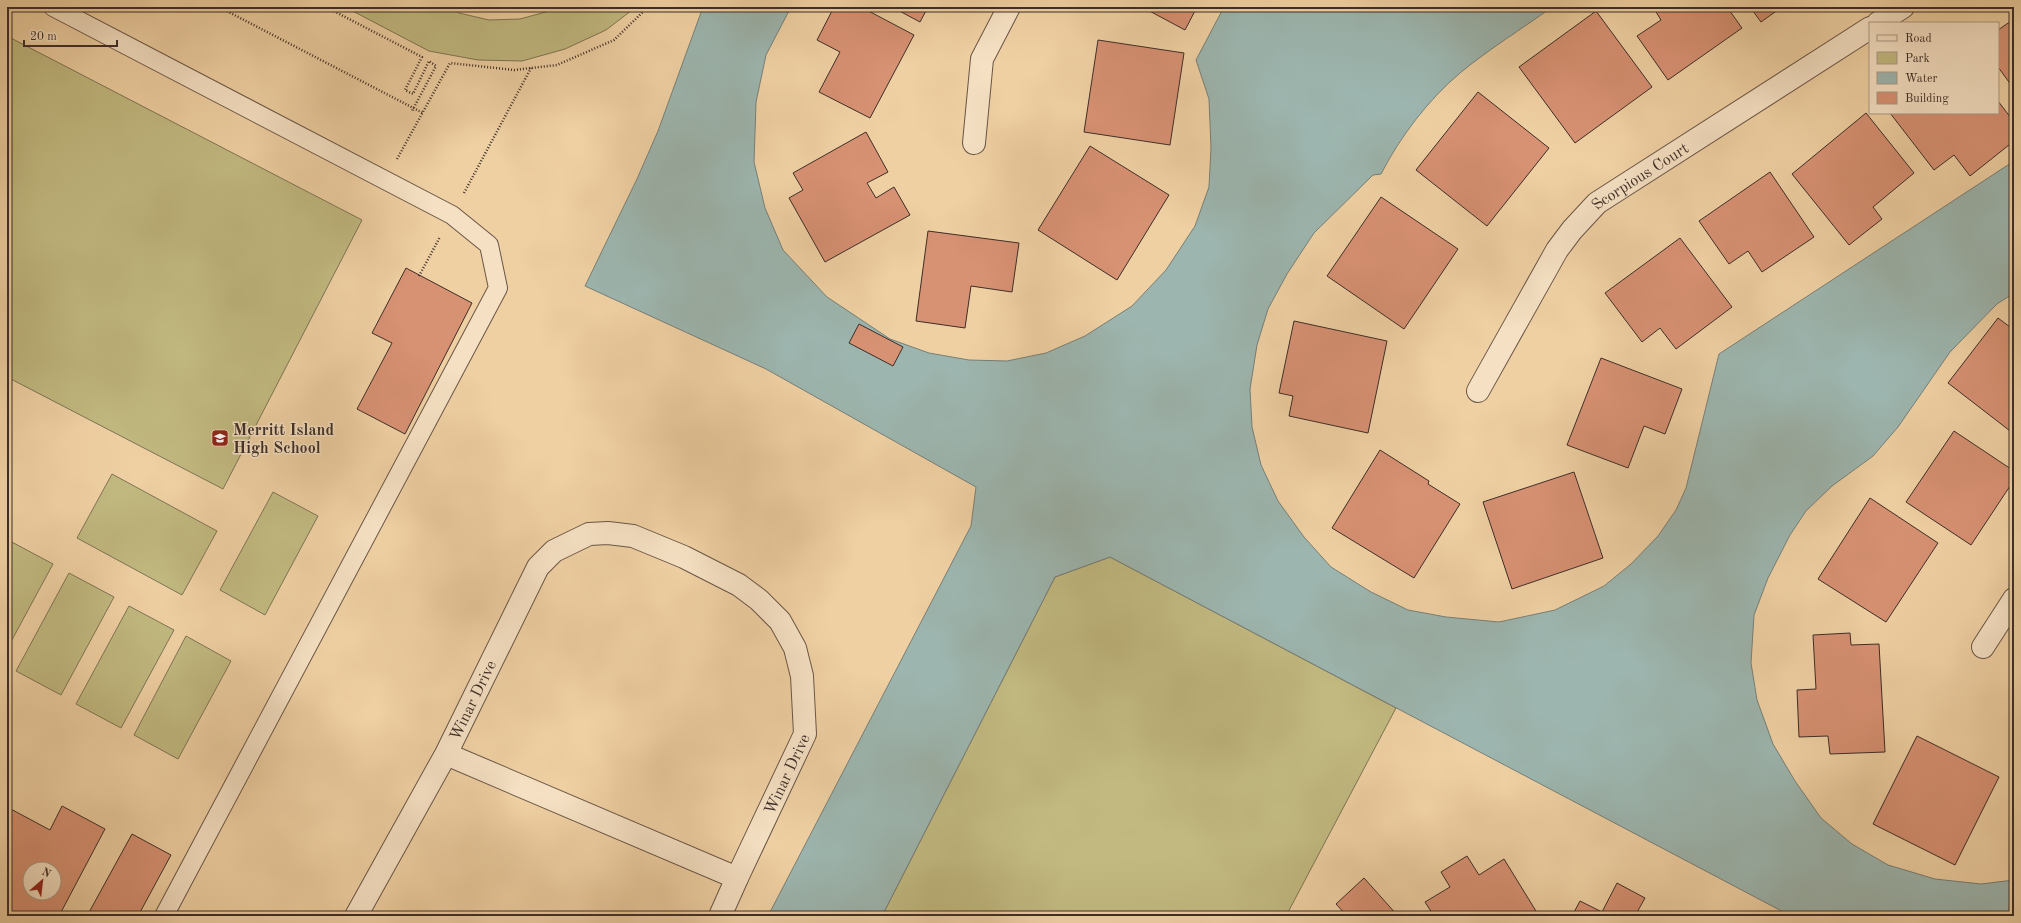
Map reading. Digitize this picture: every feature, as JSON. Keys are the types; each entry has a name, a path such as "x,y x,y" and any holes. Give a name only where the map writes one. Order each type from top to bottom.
{"street":[{"path":"974,142 982,59 1009,7"},
{"path":"1880,22 1903,7"},
{"name":"Scorpious Court","path":"1478,391 1557,250 1572,230 1597,204 1869,29"},
{"name":"Winar Drive","path":"356,916 446,754 538,567 554,551 589,534 608,533 633,536 684,557 744,589 759,600 780,621 795,648 802,676 805,734 737,878 446,754"},
{"path":"1983,647 2014,599"},
{"path":"720,916 737,878"}],"lane":[{"path":"53,7 452,215 489,245 498,288 164,916"}],"path":[{"path":"219,7 412,109 423,113"},
{"path":"326,7 422,57 405,90 412,94 430,62 436,66 412,109"},
{"path":"386,181 450,63 514,70 557,65 614,40 648,7"},
{"path":"419,276 531,68"}],"green space":[{"path":"345,7 448,7 459,13 489,20 520,19 564,7 636,7 606,30 565,49 522,61 478,60 429,51"},
{"path":"7,36 362,220 223,489 7,377"},
{"path":"112,474 217,531 182,595 77,538"},
{"path":"273,492 318,516 265,615 220,590"},
{"path":"8,540 53,564 7,649 7,541"},
{"path":"1110,557 1396,708 1286,916 882,916 1055,577"},
{"path":"69,573 114,597 61,695 16,671"},
{"path":"129,606 174,630 121,728 76,704"},
{"path":"186,636 231,661 178,759 134,735"}],"water":[{"path":"703,7 791,7 766,55 756,102 754,162 765,208 783,250 827,297 890,339 929,353 969,360 1007,361 1046,353 1085,336 1132,306 1166,270 1195,226 1209,187 1211,148 1209,99 1196,60 1224,7 1552,7 1482,56 1448,84 1426,107 1406,133 1381,174 1373,175 1314,233 1287,274 1268,309 1257,345 1250,389 1252,427 1261,465 1278,501 1304,537 1331,567 1371,592 1408,610 1446,617 1499,622 1555,610 1604,586 1631,564 1658,536 1676,510 1686,488 1719,354 2014,161 2014,293 1997,304 1950,352 1898,427 1873,456 1832,486 1806,511 1790,535 1768,578 1754,615 1751,663 1757,700 1773,744 1795,781 1821,818 1852,844 1888,865 1935,879 1981,884 2014,880 2014,916 1791,916 1110,557 1055,577 882,916 768,916 971,526 976,487 766,369 585,286 637,179 658,131"}],"building":[{"path":"834,7 861,7 914,35 870,118 819,92 840,52 817,40"},
{"path":"892,7 928,7 920,22"},
{"path":"1142,7 1197,7 1185,30"},
{"path":"1653,7 1727,7 1742,28 1668,80 1637,36 1661,20"},
{"path":"1750,7 1782,7 1761,22"},
{"path":"1596,11 1652,87 1575,143 1519,67"},
{"path":"2014,19 2014,89 1999,68 1999,29"},
{"path":"1098,40 1184,53 1170,145 1084,132"},
{"path":"1478,92 1549,148 1487,226 1416,170"},
{"path":"1999,102 2014,122 2014,141 1970,176 1954,155 1934,170 1891,114 1999,114"},
{"path":"1866,113 1914,173 1873,207 1882,219 1849,245 1792,174"},
{"path":"866,132 888,172 867,183 876,198 894,187 910,215 825,262 789,198 803,190 793,173"},
{"path":"1090,146 1169,195 1117,280 1038,230"},
{"path":"1770,172 1814,237 1762,272 1748,251 1729,264 1699,221"},
{"path":"1381,197 1458,249 1404,329 1327,276"},
{"path":"928,231 1019,243 1012,292 971,286 965,328 916,321"},
{"path":"1680,238 1732,307 1676,349 1660,328 1642,342 1605,293"},
{"path":"406,268 472,303 405,434 357,409 392,343 372,333"},
{"path":"1998,318 2014,330 2014,434 1948,383"},
{"path":"1294,321 1387,341 1368,433 1289,416 1293,396 1279,393"},
{"path":"859,324 903,347 893,366 849,343"},
{"path":"1601,358 1682,389 1665,434 1644,426 1628,468 1567,445"},
{"path":"1954,431 2014,471 2014,480 1971,545 1906,502"},
{"path":"1380,450 1429,481 1428,484 1460,504 1414,578 1332,528"},
{"path":"1574,472 1603,558 1512,589 1483,502"},
{"path":"1870,498 1938,543 1886,622 1818,579"},
{"path":"1850,633 1851,645 1879,644 1885,752 1830,754 1828,736 1799,737 1797,690 1816,689 1813,635"},
{"path":"1917,736 1999,777 1955,865 1873,824"},
{"path":"62,806 105,829 59,916 7,916 7,807 50,830"},
{"path":"132,834 171,855 138,916 87,916"},
{"path":"1467,856 1479,875 1504,859 1539,916 1434,916 1425,902 1450,887 1441,872"},
{"path":"1364,878 1398,916 1347,916 1336,904"},
{"path":"1617,883 1645,898 1635,916 1572,916 1580,901 1602,912"},
{"path":"1692,912 1699,916 1689,916"}],"place":[{"name":"Merritt Island High School","path":"220,438"}]}
